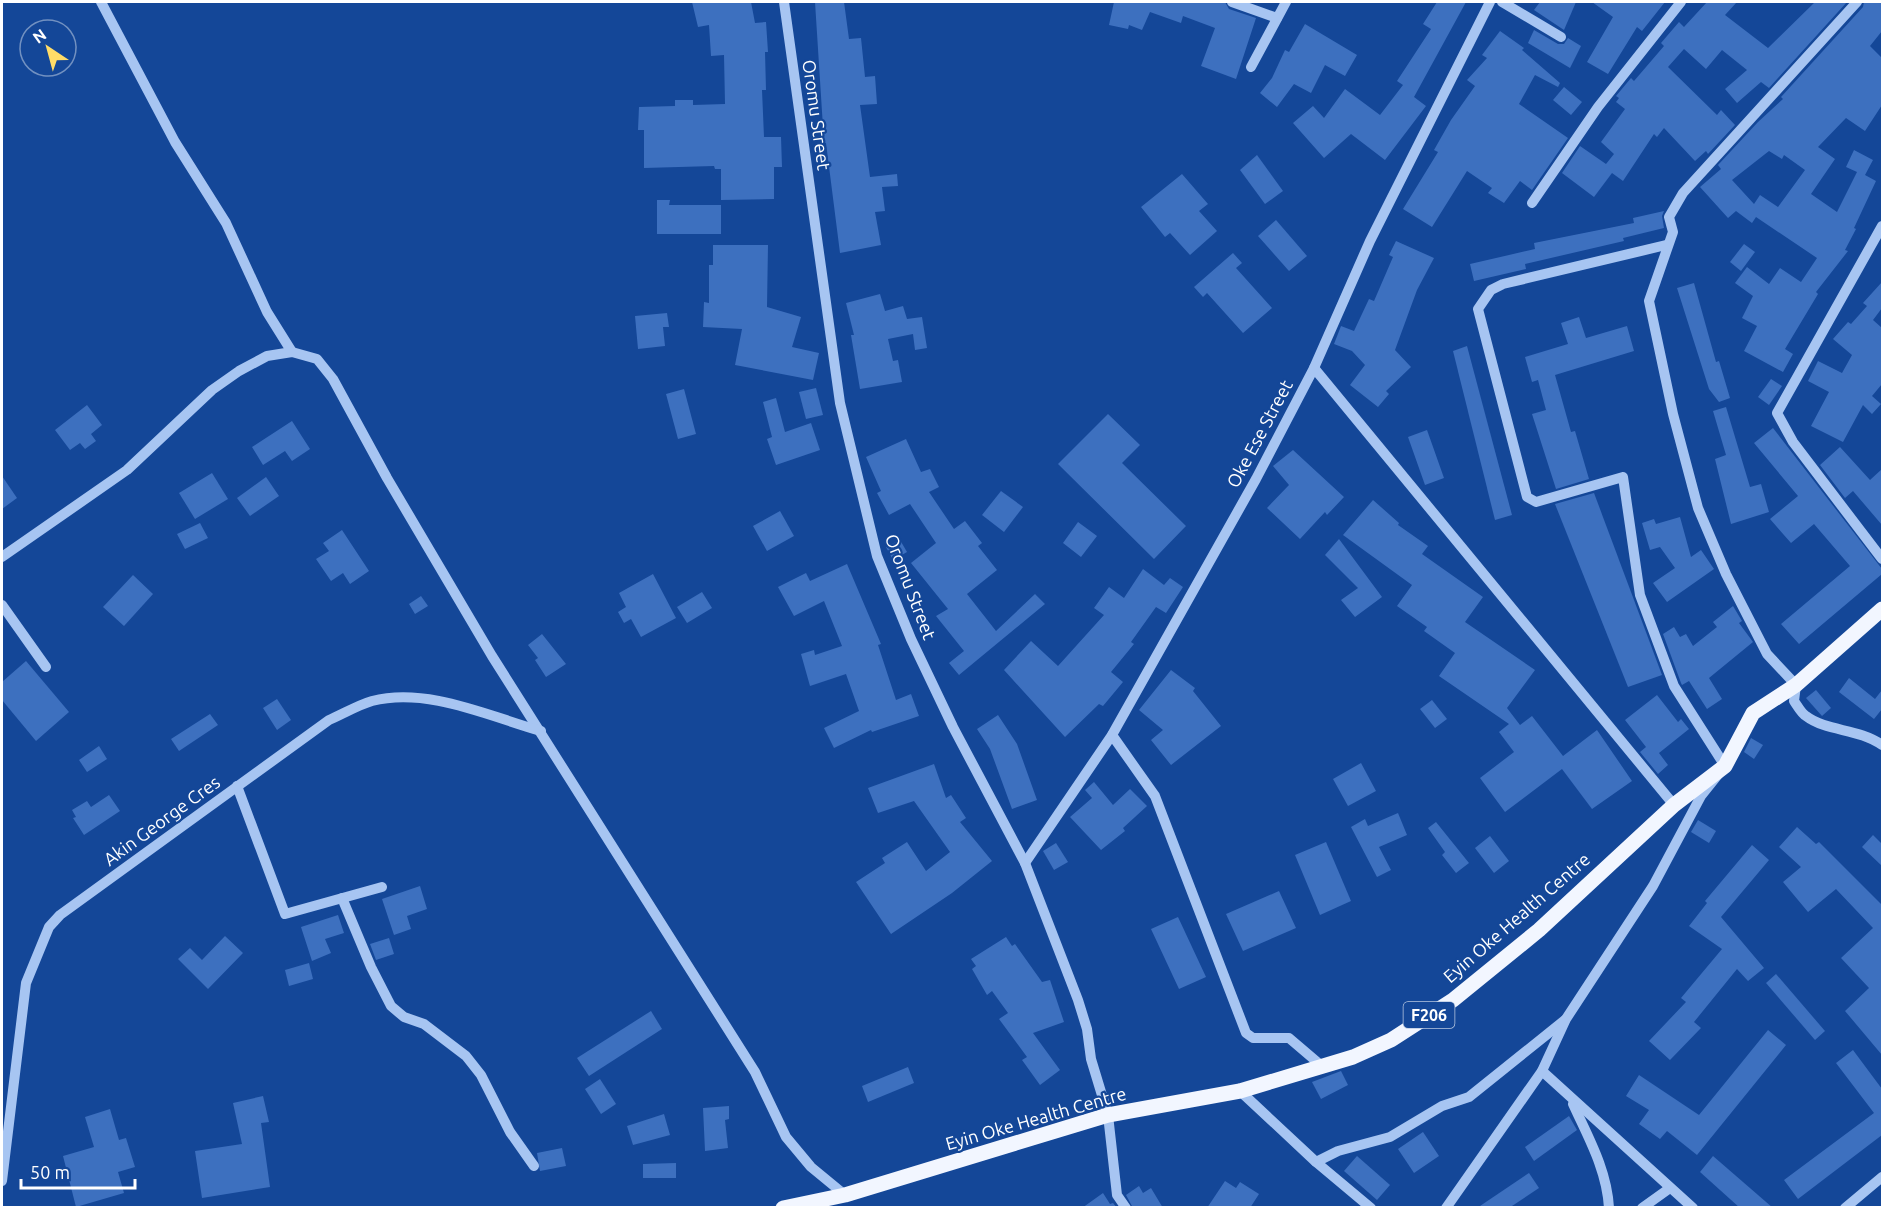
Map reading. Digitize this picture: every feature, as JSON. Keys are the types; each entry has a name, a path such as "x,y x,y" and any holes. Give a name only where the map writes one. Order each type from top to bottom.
{"main road":[{"name":"Eyin Oke Health Centre","path":"783,1208 845,1195 1108,1115 1240,1091 1323,1067 1391,1040 1453,1000 1539,930 1674,805 1725,766 1752,713 1796,685 1882,609"}],"street":[{"path":"101,2 175,142 226,224 267,312 292,352"},
{"name":"Oromu Street","path":"784,2 840,403 877,556 911,639 953,727 1025,863 1078,1000 1091,1059 1108,1115 1118,1195 1126,1208"},
{"path":"1232,2 1277,18"},
{"path":"1251,67 1286,2"},
{"name":"Oke Ese Street","path":"1025,863 1112,735 1191,599 1314,368 1370,241 1490,2"},
{"path":"1502,2 1561,38"},
{"path":"1532,203 1598,107 1681,2"},
{"path":"1857,2 1683,193 1669,217 1673,232 1666,245 1649,301 1673,414 1698,508 1726,574 1767,654 1796,685 1794,701 1805,716 1829,726 1862,733 1882,745"},
{"path":"1882,226 1777,412 1793,442 1882,559"},
{"path":"1446,1208 1542,1071 1566,1019 1653,886 1701,796 1725,766 1674,686 1640,595 1623,477 1536,502 1527,497 1478,309 1491,290 1503,284 1666,245"},
{"path":"2,556 127,470 212,390 267,356 292,352 317,359 333,380 387,478 492,656 755,1072 786,1137 811,1167 845,1195"},
{"path":"1314,368 1674,805"},
{"path":"2,605 46,667"},
{"name":"Akin George Cres","path":"2,1181 26,983 50,927 60,915 329,720 372,701 410,697 437,701 541,731"},
{"path":"1112,735 1155,796 1246,1033 1253,1038 1289,1038 1323,1067"},
{"path":"237,786 285,914 382,887"},
{"path":"342,898 371,967 391,1006 404,1017 424,1024 466,1056 481,1074 510,1132 534,1166"},
{"path":"1316,1162 1338,1151 1390,1137 1442,1106 1469,1097 1566,1019"},
{"path":"1542,1071 1693,1208"},
{"path":"1240,1091 1316,1162 1371,1208"},
{"path":"1571,1099 1598,1157 1608,1194 1609,1208"},
{"path":"1845,1208 1882,1177"},
{"path":"1642,1208 1671,1188"}],"building":[{"path":"692,2 751,2 755,23 766,22 768,52 765,52 766,90 762,90 764,137 781,137 782,167 774,167 774,199 721,200 721,169 715,169 714,166 644,168 644,130 638,130 639,107 675,106 675,100 693,100 693,105 725,104 724,55 711,56 709,25 698,27"},
{"path":"815,2 844,2 849,39 861,38 865,77 875,76 877,104 860,105 870,177 897,174 898,186 882,187 885,211 875,212 881,245 840,253 826,143 824,143"},
{"path":"1114,2 1225,2 1229,9 1256,18 1236,79 1201,66 1215,28 1183,16 1181,23 1150,12 1142,30 1129,25 1128,29 1109,25"},
{"path":"1437,2 1466,2 1414,97 1426,106 1385,160 1351,134 1324,158 1293,123 1313,106 1324,118 1345,89 1380,115 1403,85 1397,81 1431,29 1423,24"},
{"path":"1540,2 1576,2 1564,30 1534,10"},
{"path":"1592,2 1665,2 1642,31 1637,27 1608,74 1587,62 1613,17"},
{"path":"1707,2 1737,2 1725,15 1768,48 1815,2 1847,2 1769,88 1761,82 1737,103 1725,89 1747,70 1722,50 1706,69 1684,49 1668,67 1717,115 1721,110 1735,125 1708,154 1706,151 1695,161 1664,128 1657,137 1654,134 1623,181 1612,173 1594,197 1562,173 1580,146 1606,164 1614,154 1601,142 1625,109 1616,102 1619,98 1616,96 1631,78 1634,81 1664,46 1661,43 1679,22 1684,27"},
{"path":"1864,2 1882,2 1882,31 1870,46 1882,58 1882,105 1865,131 1846,118 1818,147 1835,159 1811,194 1837,212 1857,172 1846,167 1854,150 1873,160 1865,175 1876,181 1845,250 1848,251 1816,292 1818,294 1785,349 1793,354 1783,372 1744,351 1757,326 1742,318 1753,296 1735,283 1747,267 1769,284 1780,268 1801,282 1817,258 1756,217 1752,223 1736,211 1728,218 1700,187 1721,169 1718,165 1783,99 1781,97 1863,7","holes":["1769,151 1782,159 1784,155 1805,170 1778,207 1760,195 1754,204 1732,180"]},
{"path":"1305,24 1357,55 1345,76 1325,65 1311,93 1294,84 1277,107 1260,93 1272,78 1285,50 1289,52"},
{"path":"1534,30 1558,44 1564,44 1568,38 1581,46 1570,68 1528,43"},
{"path":"1500,31 1524,48 1522,50 1560,83 1558,87 1535,75 1519,104 1568,138 1532,190 1520,181 1504,203 1488,193 1492,188 1467,171 1432,227 1403,209 1438,152 1434,150 1451,120 1475,86 1467,80 1487,58 1482,55"},
{"path":"1564,87 1582,102 1571,115 1553,100"},
{"path":"1257,155 1283,191 1265,204 1240,170"},
{"path":"1182,174 1208,204 1199,211 1217,231 1190,255 1170,233 1165,237 1141,207"},
{"path":"657,200 670,200 669,205 721,205 721,234 657,234"},
{"path":"1664,211 1662,216 1664,228 1623,238 1624,241 1525,264 1526,269 1474,281 1470,264 1535,249 1534,243 1634,223 1633,218"},
{"path":"1276,220 1307,256 1289,271 1258,236"},
{"path":"1396,241 1434,258 1417,290 1395,350 1411,367 1386,391 1389,394 1378,407 1350,385 1365,365 1352,351 1334,344 1341,326 1354,331 1369,299 1374,301 1393,257 1389,255"},
{"path":"1744,244 1755,252 1741,271 1730,262"},
{"path":"713,245 768,245 767,307 801,317 792,347 819,353 813,380 735,365 742,329 703,327 704,302 709,303 709,265 713,265"},
{"path":"1233,253 1242,263 1236,268 1272,308 1243,333 1207,293 1203,297 1194,287"},
{"path":"1882,282 1882,308 1873,320 1882,328 1882,384 1872,396 1881,404 1872,414 1863,405 1843,442 1811,426 1829,392 1808,381 1818,361 1842,373 1852,355 1833,339 1867,306 1863,303"},
{"path":"1694,283 1716,362 1719,361 1730,398 1719,402 1709,389 1677,288"},
{"path":"880,294 885,311 903,306 907,319 922,317 927,348 915,350 913,334 888,339 893,361 898,360 902,382 860,389 851,335 854,335 846,303"},
{"path":"667,313 669,327 663,327 665,346 638,349 635,316"},
{"path":"1579,317 1586,338 1627,326 1634,351 1555,375 1571,432 1575,431 1589,479 1556,489 1532,414 1546,410 1538,380 1532,382 1525,357 1568,344 1561,323"},
{"path":"1467,346 1512,515 1495,520 1453,351"},
{"path":"1771,379 1782,386 1769,405 1758,397"},
{"path":"816,388 823,415 806,419 799,392"},
{"path":"684,389 696,434 678,439 666,394"},
{"path":"776,398 785,432 811,423 820,450 776,465 767,439 772,437 763,402"},
{"path":"87,405 102,425 91,434 96,441 85,449 80,443 70,450 55,430"},
{"path":"1726,407 1750,487 1761,484 1769,512 1731,524 1715,459 1726,455 1713,411"},
{"path":"1108,414 1140,445 1122,463 1186,526 1154,559 1058,464"},
{"path":"292,421 310,449 292,461 285,451 263,465 252,447"},
{"path":"1773,428 1882,569 1882,574 1799,644 1781,624 1850,566 1814,524 1791,543 1770,519 1798,496 1754,443"},
{"path":"1427,430 1444,478 1425,485 1408,437"},
{"path":"906,439 921,472 930,469 939,487 929,492 954,529 965,521 982,543 978,546 997,570 967,594 996,631 1035,594 1045,604 959,675 949,663 964,651 936,616 948,609 911,563 936,543 910,504 889,515 877,493 881,491 866,457"},
{"path":"1840,447 1870,480 1882,469 1882,525 1853,491 1845,498 1820,465"},
{"path":"1293,450 1344,497 1327,515 1325,512 1300,539 1267,508 1289,485 1273,466"},
{"path":"212,473 228,499 195,519 179,493"},
{"path":"2,476 17,498 2,509"},
{"path":"266,477 279,496 250,516 237,498"},
{"path":"1001,491 1023,507 1004,532 982,515"},
{"path":"1594,493 1662,675 1628,687 1555,504"},
{"path":"1373,500 1399,523 1398,525 1428,546 1422,554 1483,597 1465,622 1535,670 1507,708 1520,725 1532,716 1563,756 1597,730 1632,781 1592,809 1562,769 1505,812 1480,778 1514,752 1499,732 1509,724 1439,676 1455,653 1424,631 1427,627 1397,606 1412,585 1343,535"},
{"path":"780,511 794,536 767,551 753,526"},
{"path":"1680,517 1691,557 1701,550 1714,569 1667,602 1653,583 1675,568 1660,547 1650,550 1642,523 1654,519 1656,524"},
{"path":"1078,522 1097,536 1081,557 1063,543"},
{"path":"200,523 208,538 185,549 177,534"},
{"path":"342,530 369,571 350,584 343,573 331,581 316,559 329,551 323,543"},
{"path":"1339,539 1382,597 1355,617 1341,600 1358,588 1325,555"},
{"path":"900,540 907,552 893,560 886,547"},
{"path":"847,564 881,644 878,645 896,700 911,694 919,716 872,732 871,730 834,748 824,728 859,711 846,674 810,686 801,654 814,650 815,655 842,646 824,601 794,616 778,587 806,573 810,581"},
{"path":"1143,569 1164,585 1170,578 1183,587 1166,613 1156,607 1131,642 1134,644 1111,672 1123,682 1103,706 1099,704 1065,737 1004,670 1031,641 1058,666 1104,615 1094,608 1109,587 1124,598"},
{"path":"653,574 676,618 641,637 631,619 624,623 618,612 626,607 619,593"},
{"path":"133,575 153,594 124,626 103,607"},
{"path":"702,592 712,608 687,623 677,607"},
{"path":"421,596 428,606 415,614 409,604"},
{"path":"1733,606 1742,621 1739,623 1753,642 1709,678 1722,699 1707,709 1689,681 1682,685 1663,634 1674,627 1680,637 1686,634 1693,646 1717,627 1713,622"},
{"path":"542,634 566,664 546,677 535,660 538,658 528,645"},
{"path":"26,661 69,712 36,741 2,700 2,682"},
{"path":"1171,670 1195,688 1193,691 1221,726 1171,765 1151,740 1163,730 1139,710"},
{"path":"1849,678 1875,699 1882,690 1882,709 1874,719 1839,692"},
{"path":"1816,690 1831,708 1822,716 1806,698"},
{"path":"1657,695 1678,722 1681,719 1689,729 1659,753 1668,765 1658,774 1640,752 1646,747 1625,720"},
{"path":"277,699 291,720 277,730 263,708"},
{"path":"1432,700 1447,719 1435,728 1420,709"},
{"path":"210,714 218,725 179,751 171,739"},
{"path":"998,715 1017,744 1037,800 1012,809 990,749 977,729"},
{"path":"1751,738 1763,745 1754,759 1744,752"},
{"path":"99,746 107,759 87,772 79,760"},
{"path":"1361,763 1376,791 1348,806 1333,779"},
{"path":"934,764 946,798 951,795 966,818 960,822 992,861 952,893 891,934 856,882 885,863 882,858 907,842 926,871 950,852 914,801 878,813 868,788"},
{"path":"1094,782 1113,805 1130,789 1147,806 1123,828 1125,831 1101,850 1070,817 1092,798 1085,790"},
{"path":"109,795 120,811 84,835 73,818 76,817 72,810 87,801 91,807"},
{"path":"1398,813 1407,835 1379,847 1391,870 1377,877 1351,827 1365,819 1368,826"},
{"path":"1698,820 1716,831 1709,843 1691,832"},
{"path":"1436,822 1469,863 1456,873 1442,855 1445,852 1428,828"},
{"path":"1797,827 1816,844 1819,842 1882,905 1882,1055 1845,1011 1869,988 1841,958 1873,928 1836,889 1808,912 1783,882 1801,867 1779,847"},
{"path":"1873,835 1882,844 1882,866 1862,847"},
{"path":"1490,836 1509,861 1494,873 1475,848"},
{"path":"1326,842 1351,901 1320,915 1295,855"},
{"path":"1056,843 1068,862 1054,870 1043,851"},
{"path":"1752,845 1769,860 1721,917 1764,968 1748,981 1737,969 1694,1022 1701,1028 1670,1060 1649,1041 1686,1002 1681,998 1722,949 1689,926 1707,903 1705,901"},
{"path":"420,886 427,909 407,916 411,929 394,935 382,899"},
{"path":"1279,891 1296,928 1243,951 1226,914"},
{"path":"338,915 344,933 325,939 331,953 312,961 301,927"},
{"path":"1178,917 1206,977 1179,989 1151,929"},
{"path":"225,936 243,953 208,989 178,959 190,948 202,960"},
{"path":"1006,937 1012,946 1015,944 1042,982 1050,980 1064,1022 1033,1033 1060,1070 1040,1085 1022,1060 1027,1057 999,1019 1008,1013 992,991 987,995 972,969 976,966 971,959"},
{"path":"389,938 394,954 376,960 370,944"},
{"path":"309,963 313,979 289,986 285,970"},
{"path":"1776,974 1825,1031 1815,1040 1766,983"},
{"path":"651,1011 662,1029 589,1076 577,1058"},
{"path":"1768,1030 1786,1045 1697,1155 1667,1131 1660,1139 1639,1124 1649,1110 1626,1096 1639,1075 1699,1115"},
{"path":"1853,1050 1882,1089 1882,1135 1798,1199 1784,1180 1874,1113 1836,1063"},
{"path":"908,1067 914,1083 868,1102 862,1086"},
{"path":"1341,1071 1348,1085 1321,1099 1312,1082"},
{"path":"600,1079 616,1104 601,1114 585,1089"},
{"path":"263,1096 269,1122 261,1123 270,1187 202,1198 195,1151 242,1144 233,1103"},
{"path":"729,1106 729,1119 725,1120 728,1148 705,1151 703,1108"},
{"path":"110,1109 119,1140 126,1138 135,1167 118,1172 124,1193 76,1207 63,1156 94,1147 85,1117"},
{"path":"664,1114 670,1135 633,1145 627,1126"},
{"path":"1569,1116 1577,1130 1534,1161 1525,1147"},
{"path":"1423,1132 1439,1156 1414,1173 1398,1149"},
{"path":"562,1148 566,1166 540,1171 537,1153"},
{"path":"1357,1156 1390,1185 1377,1200 1344,1171"},
{"path":"1713,1156 1773,1208 1740,1208 1700,1172"},
{"path":"676,1163 676,1178 643,1178 643,1164"},
{"path":"1529,1173 1539,1188 1509,1208 1477,1208"},
{"path":"1225,1181 1236,1188 1240,1182 1259,1194 1250,1208 1207,1208"},
{"path":"1139,1186 1143,1193 1151,1188 1163,1208 1133,1208 1126,1195"},
{"path":"1103,1193 1110,1204 1113,1203 1117,1208 1082,1208"}]}
